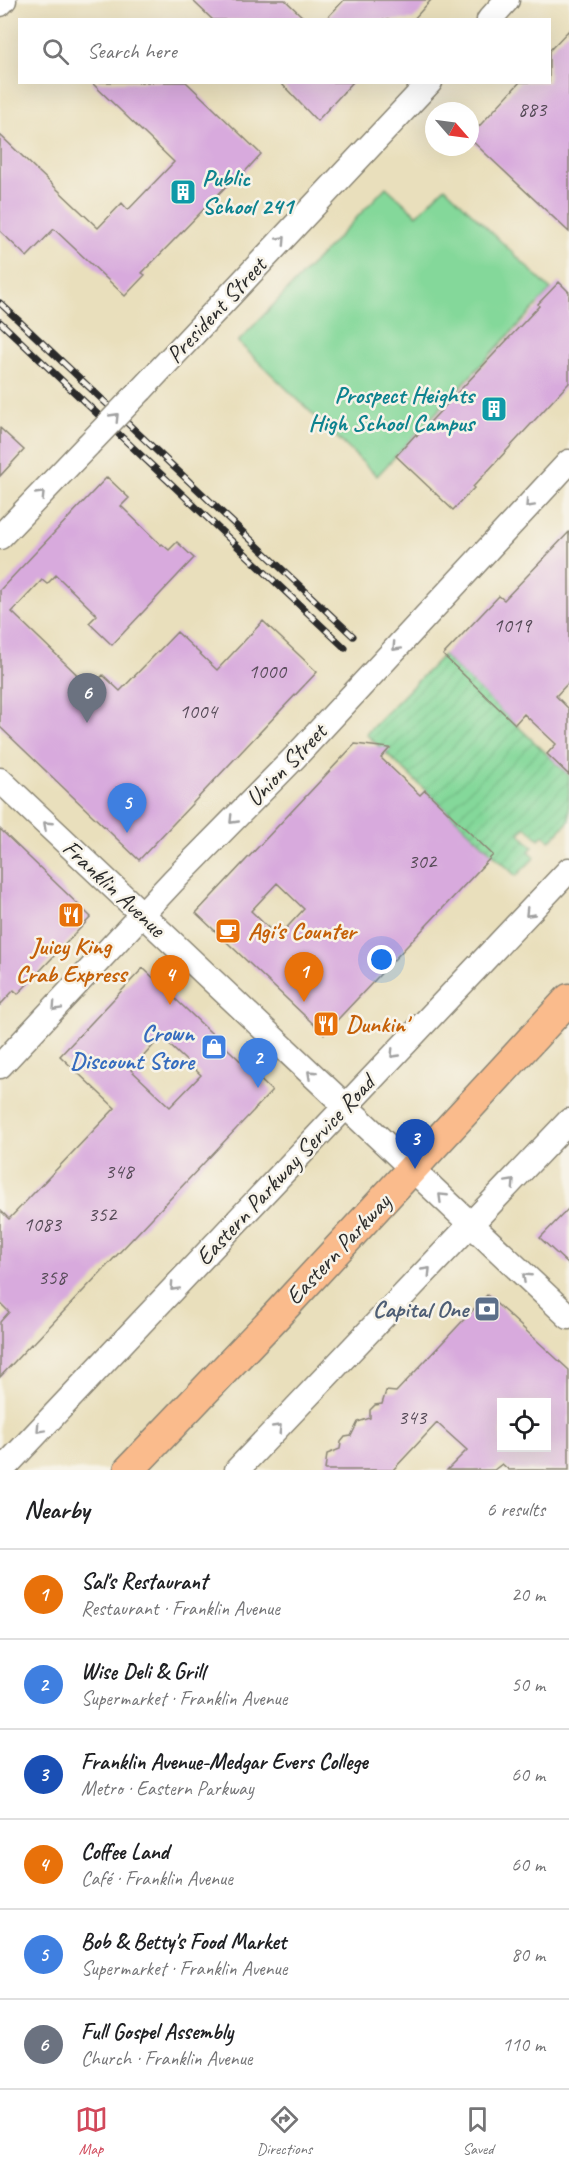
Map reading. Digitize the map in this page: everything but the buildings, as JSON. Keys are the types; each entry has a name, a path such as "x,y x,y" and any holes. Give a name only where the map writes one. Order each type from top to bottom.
{"main road":[{"name":"Eastern Parkway","path":"129,1470 569,999"}],"street":[{"path":"0,4 4,0"},
{"path":"491,18 507,0"},
{"name":"President Street","path":"0,537 428,84"},
{"name":"Union Street","path":"0,1066 142,914 303,748 569,462"},
{"name":"Franklin Avenue","path":"0,780 569,1317"},
{"name":"Eastern Parkway Service Road","path":"2,1470 569,870"},
{"path":"237,1470 569,1121"}],"green space":[{"path":"386,187 417,215 445,187 551,290 377,476 238,342"},
{"path":"443,655 569,775 569,821 550,841 543,835 539,839 526,827 519,833 533,847 529,851 535,857 516,876 366,734"}],"railway":[{"path":"0,303 353,636"},
{"path":"0,322 345,648"}],"place":[{"name":"Public School 241","path":"183,192"},
{"name":"Prospect Heights High School Campus","path":"494,409"},
{"name":"Full Gospel Assembly","path":"87,723"},
{"name":"Bob & Betty's Food Market","path":"127,833"},
{"name":"Juicy King Crab Express","path":"71,915"},
{"name":"Agi's Counter","path":"228,931"},
{"name":"Sal's Restaurant","path":"304,1002"},
{"name":"Coffee Land","path":"170,1005"},
{"name":"Dunkin'","path":"326,1024"},
{"name":"Crown Discount Store","path":"214,1047"},
{"name":"Wise Deli & Grill","path":"258,1088"},
{"name":"Franklin Avenue-Medgar Evers College","path":"415,1169"},
{"name":"Capital One","path":"487,1309"}]}
